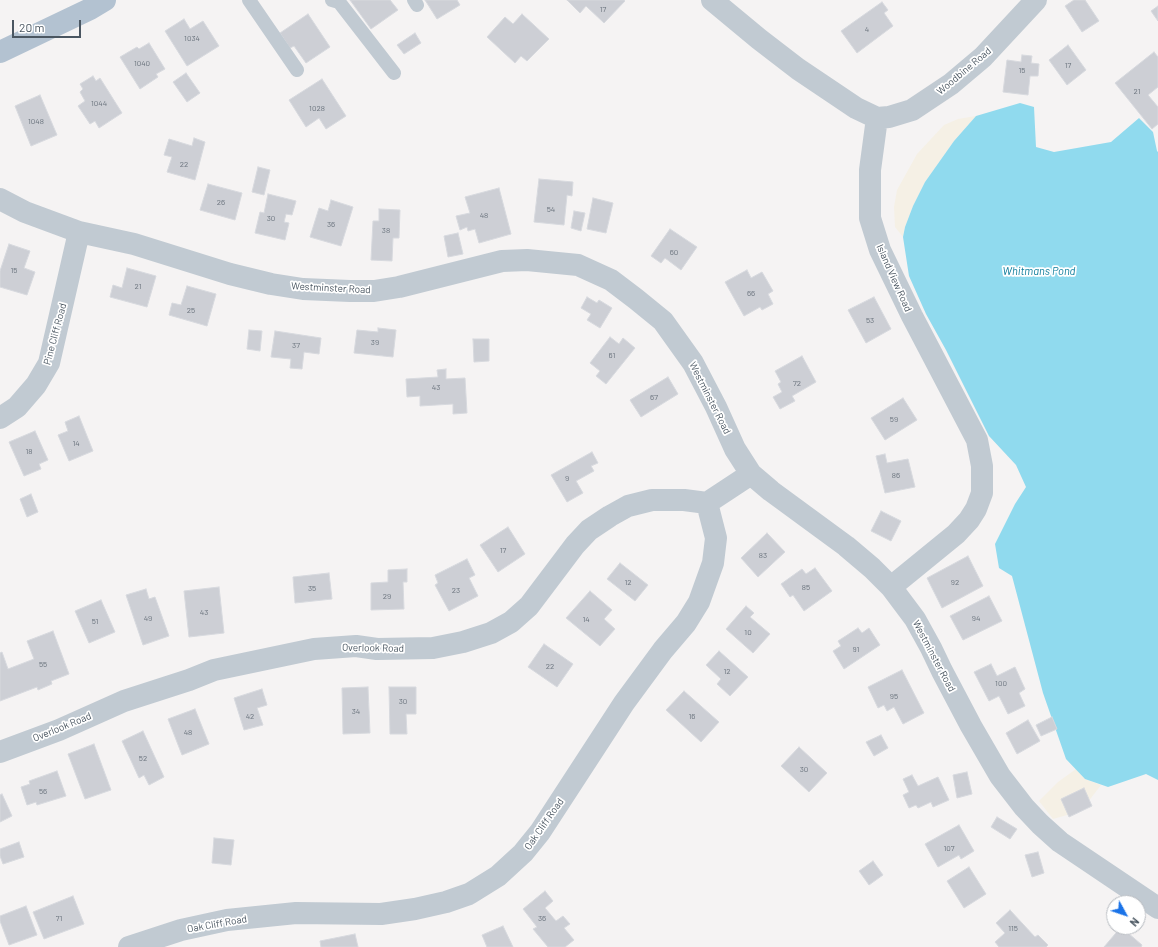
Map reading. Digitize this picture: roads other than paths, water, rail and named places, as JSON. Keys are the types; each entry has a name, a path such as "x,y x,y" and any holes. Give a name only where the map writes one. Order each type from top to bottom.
{"main road":[{"path":"0,52 90,9 105,0"}],"street":[{"path":"712,0 758,39 798,69 856,108 877,118"},
{"name":"Woodbine Road","path":"877,118 889,118 912,110 951,84 983,57 1036,0"},
{"name":"Island View Road","path":"877,118 870,170 870,218 880,250 912,316 977,440 982,466 982,493 976,509 969,520 956,534 891,587"},
{"name":"Westminster Road","path":"0,200 25,212 79,232 134,244 230,274 271,284 303,289 350,291 399,288 502,261 527,260 578,265 611,280 663,321 693,363 716,407 734,449 751,474 771,491 846,546 872,568 891,587 918,625 971,726 1000,776 1024,807 1060,842 1158,908"},
{"name":"Pine Cliff Road","path":"0,418 17,407 36,386 49,363 79,232"},
{"path":"707,503 751,474"},
{"name":"Overlook Road","path":"0,752 59,730 124,701 189,680 214,670 314,650 356,646 385,649 433,648 464,642 491,633 511,622 529,606 575,545 590,530 610,516 628,506 652,500 684,500 707,503"},
{"name":"Oak Cliff Road","path":"129,947 181,930 227,920 296,914 381,914 415,909 446,902 469,894 498,876 523,853 540,832 624,703 663,650 686,624 699,602 713,563 716,538 707,503"}],"lane":[{"path":"249,0 297,70"},
{"path":"332,0 338,2 394,73"}],"water":[{"name":"Whitmans Pond","path":"1020,103 1034,107 1036,147 1054,152 1111,142 1139,118 1153,132 1158,152 1158,780 1146,774 1108,787 1085,779 1066,759 1043,693 1012,576 999,568 995,544 1015,504 1026,487 1016,465 989,436 946,350 926,314 909,276 903,237 913,206 925,182 954,141 976,116"}]}
